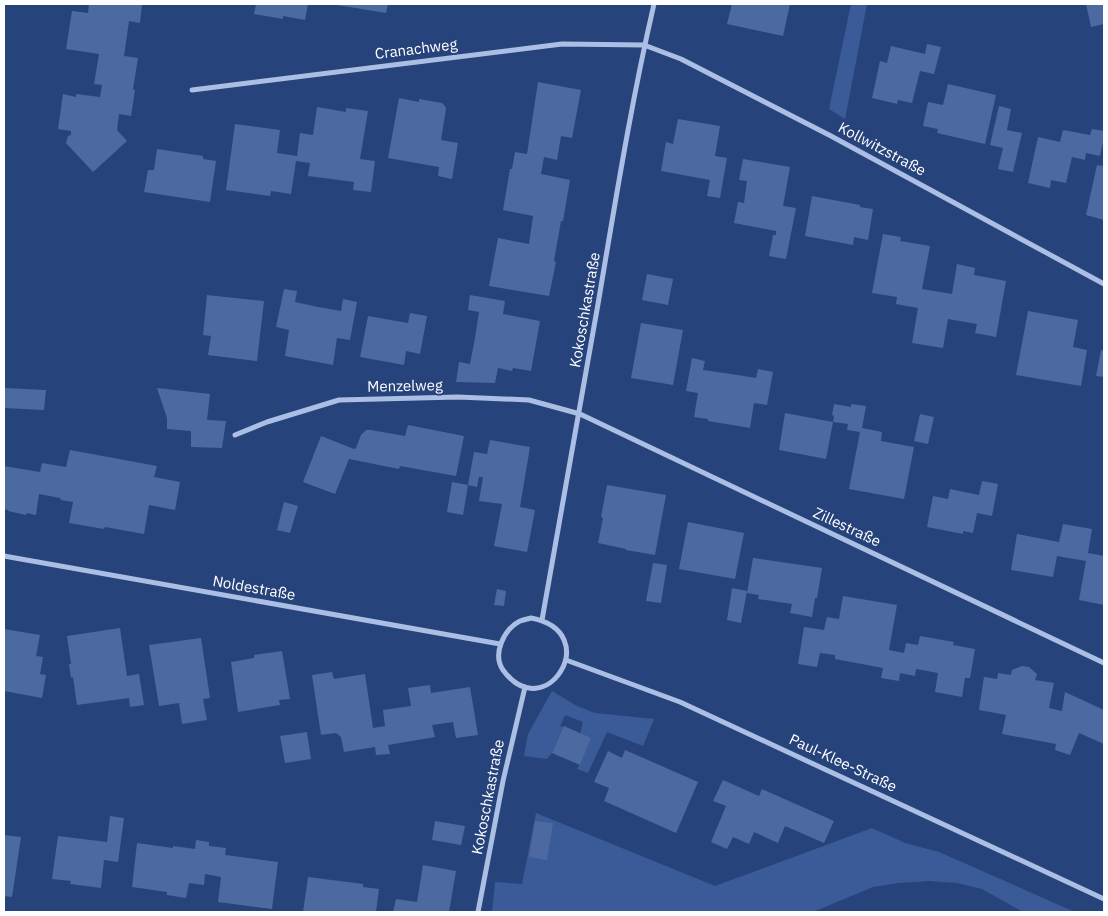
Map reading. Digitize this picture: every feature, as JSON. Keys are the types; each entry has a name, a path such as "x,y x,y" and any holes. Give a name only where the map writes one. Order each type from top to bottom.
{"street":[{"name":"Kokoschkastraße","path":"542,620 644,45 654,4"},
{"name":"Cranachweg","path":"192,90 562,44 644,45"},
{"name":"Kollwitzstraße","path":"644,45 680,59 831,136 1104,284"},
{"name":"Menzelweg","path":"235,436 267,422 340,400 458,397 530,400 580,414"},
{"name":"Zillestraße","path":"580,414 1104,663"},
{"name":"Noldestraße","path":"4,556 500,644"},
{"path":"531,618 542,620 555,627 562,635 566,646 566,660 561,673 552,682 538,688 525,687 512,681 501,667 500,644 506,632 519,621 531,618"},
{"name":"Paul-Klee-Straße","path":"566,660 680,702 1104,899"},
{"name":"Kokoschkastraße","path":"478,912 503,781 525,687"}],"shaded area":[{"path":"851,4 867,4 845,119 829,109"},
{"path":"552,691 577,706 595,713 654,719 643,746 607,732 588,773 577,769 580,764 580,734 583,722 565,715 560,727 564,726 552,753 547,759 524,756 528,734"},
{"path":"536,813 715,886 872,828 905,843 939,852 1075,912 1023,912 982,889 957,883 929,881 873,887 813,912 492,912 495,882 522,884"}],"building":[{"path":"89,4 142,4 140,23 129,21 124,56 138,58 131,116 119,114 117,130 127,141 93,172 66,143 68,136 71,135 71,131 58,129 63,94 76,97 76,94 100,97 102,85 94,84 99,54 66,49 72,11 88,13"},
{"path":"256,4 308,4 305,20 283,16 283,19 254,14"},
{"path":"337,4 388,4 386,13"},
{"path":"732,4 790,4 783,36 727,24"},
{"path":"1086,4 1104,4 1104,24 1091,27"},
{"path":"927,44 941,47 934,74 920,71 912,103 898,100 897,104 872,98 880,61 887,63 891,46 925,54"},
{"path":"538,82 581,90 572,138 561,136 557,160 544,157 541,174 570,180 563,221 561,221 554,261 556,262 549,296 489,286 498,238 529,244 533,216 503,210 515,152 527,154"},
{"path":"948,84 996,95 985,144 937,133 938,129 923,126 928,102 943,105"},
{"path":"399,98 419,102 419,99 442,103 445,106 441,140 458,143 452,179 438,176 439,167 388,158"},
{"path":"999,106 1011,109 1007,130 1022,133 1013,172 998,169 1003,148 990,145"},
{"path":"317,107 346,112 346,108 368,111 360,159 375,161 371,192 353,190 354,182 308,176 310,163 296,161 291,194 271,191 270,196 226,190 235,124 280,130 277,153 297,156 300,133 313,135"},
{"path":"678,119 720,126 715,156 727,158 720,198 707,196 710,180 661,171 666,142 673,144"},
{"path":"1092,129 1104,131 1100,156 1086,153 1085,160 1072,157 1066,183 1051,180 1050,188 1028,183 1038,137 1060,142 1063,130 1090,135"},
{"path":"157,149 203,156 203,159 216,161 210,202 144,192 148,170 154,170"},
{"path":"743,159 790,167 783,206 796,208 786,259 769,256 773,235 776,235 776,231 734,223 738,202 744,203 747,181 739,180"},
{"path":"1097,165 1104,166 1104,220 1086,215"},
{"path":"812,196 873,209 868,240 854,237 853,245 805,236"},
{"path":"883,234 901,237 900,241 930,246 922,289 952,294 957,264 975,268 974,275 1006,281 996,337 975,333 977,324 948,319 943,348 912,343 918,308 896,304 897,297 872,293"},
{"path":"647,274 673,279 668,305 642,300"},
{"path":"284,289 297,291 295,302 318,307 341,311 343,299 357,302 350,340 337,338 333,365 285,356 289,330 276,327"},
{"path":"207,295 264,301 257,361 208,355 211,336 203,335"},
{"path":"470,295 505,301 503,314 540,321 531,371 513,368 512,371 498,368 495,383 456,382 459,362 470,364 475,338 479,312 468,310"},
{"path":"1028,311 1078,320 1073,347 1087,350 1081,386 1016,375"},
{"path":"410,313 427,316 420,354 406,351 404,365 360,357 368,316 408,323"},
{"path":"641,323 683,330 673,385 631,378"},
{"path":"1101,350 1104,351 1104,377 1096,376"},
{"path":"692,358 705,361 703,370 756,378 758,369 773,372 767,405 754,403 750,428 694,417 698,393 686,391"},
{"path":"4,388 46,390 44,410 4,408"},
{"path":"157,388 210,394 207,420 226,421 222,448 191,447 191,431 167,429 167,418"},
{"path":"834,404 851,407 851,404 866,406 862,428 882,432 881,441 914,447 904,499 849,489 860,432 847,430 848,424 833,422"},
{"path":"785,413 833,422 826,459 779,450"},
{"path":"920,414 934,417 928,444 914,441"},
{"path":"408,425 464,436 456,476 400,466 399,469 349,459 335,494 303,482 321,436 354,449 361,435 366,430 405,436"},
{"path":"490,440 530,447 520,507 535,510 527,552 494,546 502,504 479,501 483,477 479,477 477,487 468,485 474,452 487,454"},
{"path":"70,450 157,466 154,477 180,482 175,510 149,505 144,534 69,523 73,502 39,494 36,515 27,513 26,515 4,509 4,466 40,472 42,463 66,467"},
{"path":"982,481 998,484 992,516 977,513 973,533 963,531 963,534 927,527 933,496 948,499 950,489 979,495"},
{"path":"452,482 468,485 463,515 447,512"},
{"path":"607,485 666,495 655,555 598,543"},
{"path":"284,502 298,506 290,533 277,530"},
{"path":"688,522 744,533 735,579 679,569"},
{"path":"1063,524 1092,529 1088,553 1104,556 1104,605 1079,600 1086,561 1057,556 1053,577 1011,570 1017,534 1059,542"},
{"path":"753,558 822,568 812,617 790,613 792,604 758,599 759,595 747,593"},
{"path":"653,563 667,565 661,603 646,601"},
{"path":"732,588 747,591 741,623 727,620"},
{"path":"497,589 506,591 504,606 494,605"},
{"path":"843,596 897,605 889,650 904,653 906,643 918,645 920,636 954,642 953,645 975,649 970,678 965,678 962,697 935,692 938,673 916,669 915,676 900,673 899,681 881,678 883,668 835,659 835,655 820,653 817,667 798,664 804,627 824,630 827,617 839,619"},
{"path":"120,628 127,676 139,674 144,705 130,707 129,698 77,705 73,677 71,678 67,636"},
{"path":"4,629 40,635 36,656 43,657 40,674 46,675 42,698 4,691"},
{"path":"201,638 210,698 203,699 207,720 182,724 179,703 159,706 149,645"},
{"path":"282,651 290,699 279,700 280,705 238,712 231,662 254,658 254,655"},
{"path":"1022,666 1029,667 1037,674 1035,680 1054,683 1049,708 1062,711 1065,692 1104,710 1104,744 1079,733 1070,755 1055,750 1056,744 1002,734 1006,715 979,710 984,677 997,679 998,673 1011,675 1012,670"},
{"path":"332,672 334,679 365,674 373,728 385,726 383,710 411,706 408,688 430,685 431,693 470,687 478,735 456,738 453,722 432,725 435,737 388,745 390,754 376,755 375,747 344,752 341,737 336,733 321,735 312,675"},
{"path":"564,726 591,738 580,765 552,753"},
{"path":"307,732 311,759 285,763 280,736"},
{"path":"625,750 698,782 676,833 604,801 609,788 594,782 608,751 622,758"},
{"path":"723,780 759,796 762,789 834,821 824,843 785,826 778,843 754,832 749,844 733,837 727,849 711,842 726,806 713,801"},
{"path":"110,816 124,818 118,862 104,860 101,888 70,884 71,881 52,879 58,836 107,842"},
{"path":"435,821 465,826 461,845 432,840"},
{"path":"535,821 553,823 547,860 529,857"},
{"path":"4,835 21,837 12,897 4,896"},
{"path":"196,840 209,842 209,846 226,848 225,855 278,862 272,909 218,902 221,877 205,874 204,885 189,883 186,898 167,895 167,892 132,887 137,843 195,849"},
{"path":"423,865 456,871 449,912 393,912 396,899 417,902"},
{"path":"308,877 363,884 363,887 379,889 376,912 303,912"}]}
